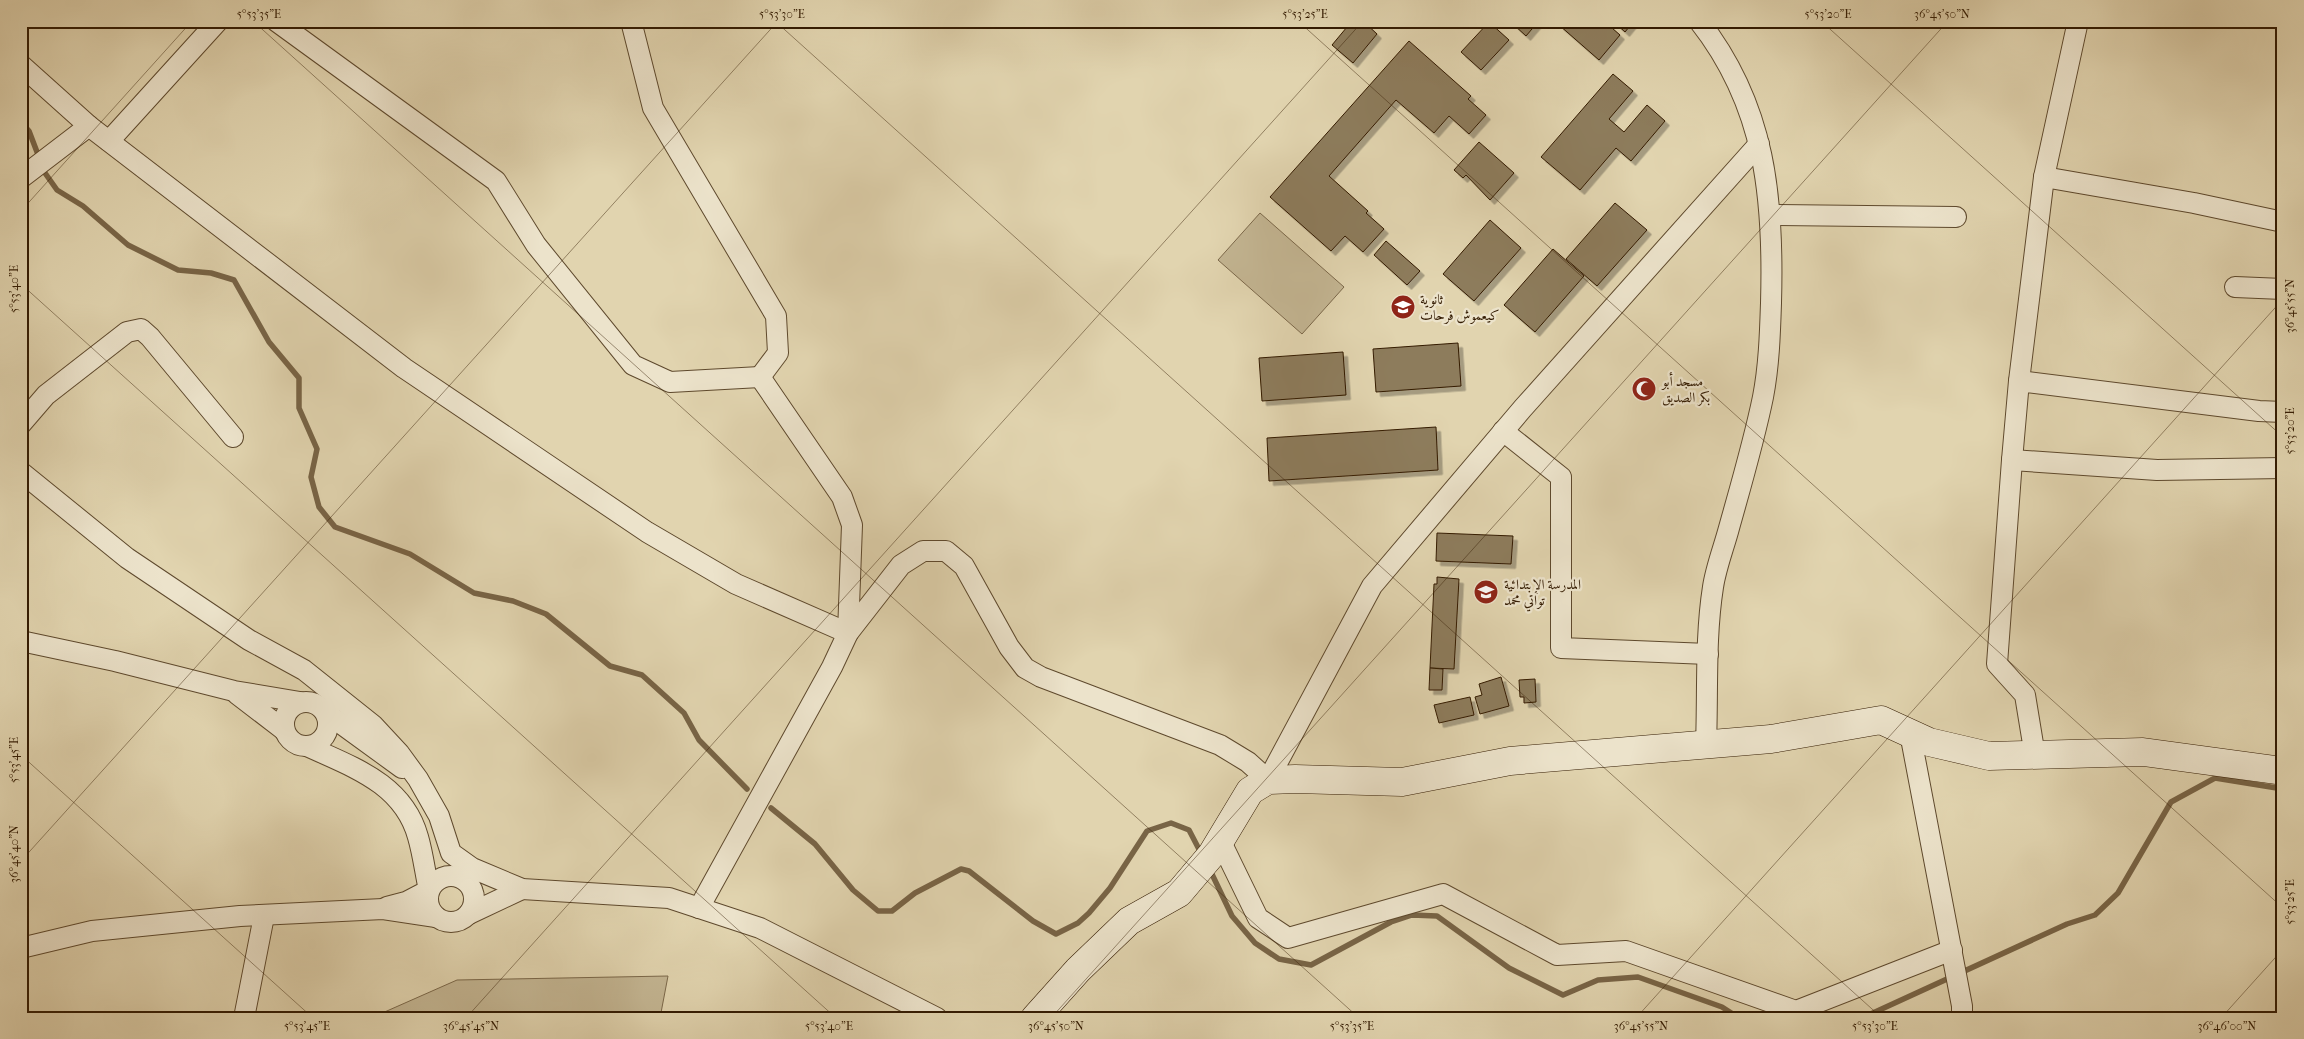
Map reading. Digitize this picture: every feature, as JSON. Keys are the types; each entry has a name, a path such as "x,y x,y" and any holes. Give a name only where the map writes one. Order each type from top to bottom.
{"main road":[{"path":"1035,1018 1078,970 1129,921 1179,893 1210,854 1250,790 1268,780 1295,778 1402,782 1510,761 1771,739 1881,720 1929,742 1989,756 2143,752 2283,771"}],"street":[{"path":"109,141 218,21"},
{"path":"276,21 496,180 536,245 633,365 670,382 760,378"},
{"path":"631,21 653,108 776,316 778,353 760,378"},
{"path":"1699,21 1720,48 1744,93 1759,144 1771,215 1769,344 1763,395 1713,586 1708,654 1706,745"},
{"path":"2035,756 2025,695 1997,664 2019,381 2044,177 2078,21"},
{"path":"21,65 89,126 404,368 647,532 736,584 848,633"},
{"path":"34,168 89,126"},
{"path":"699,908 832,667 848,633 901,565 923,551 946,551 964,566 1009,647 1025,668 1050,680 1220,745 1248,762 1268,780 1372,586 1504,431 1759,144"},
{"path":"2044,177 2194,203 2283,222"},
{"path":"1771,215 1956,217"},
{"path":"2235,287 2283,289"},
{"path":"21,424 46,395 127,332 141,329 150,337 233,437"},
{"path":"760,378 842,497 852,525 848,633"},
{"path":"2019,381 2259,411 2283,412"},
{"path":"1504,431 1561,477 1561,648 1708,654"},
{"path":"2012,460 2157,470 2283,468"},
{"path":"21,472 127,558 249,640 304,670 373,725 399,753 418,778 438,816 451,853 474,899 469,914"},
{"path":"21,641 116,661 234,691 314,703 390,760 418,778"},
{"path":"234,691 284,730 293,742 307,746 362,770 385,785 404,807"},
{"path":"325,712 341,698"},
{"path":"284,730 285,716 293,705 300,702"},
{"path":"307,746 320,740 325,734 328,727 325,712"},
{"path":"373,725 390,760 404,807 417,835 429,890 428,905 436,917 442,921 457,922 516,887"},
{"path":"1910,733 1955,966 1960,1017"},
{"path":"451,853 472,868 516,887"},
{"path":"1210,854 1258,918 1288,938 1443,894 1557,955 1626,951 1796,1011 1955,966"},
{"path":"383,909 406,902 429,890 440,878 455,876 466,882 669,898 760,928 937,1018"},
{"path":"21,948 92,931 240,916 383,909 436,917"},
{"path":"244,1018 264,916"}],"shaded area":[{"path":"1260,213 1344,287 1302,334 1218,260"},
{"path":"668,976 660,1018 371,1018 457,980"}],"building":[{"path":"1352,21 1363,21 1377,34 1353,63 1332,45"},
{"path":"1516,21 1538,22 1526,36 1513,24"},
{"path":"1562,21 1604,21 1620,35 1599,60 1559,25"},
{"path":"1613,21 1634,21 1625,32"},
{"path":"1489,22 1509,40 1481,70 1461,52"},
{"path":"1409,41 1471,96 1468,99 1486,115 1469,134 1449,116 1434,133 1396,100 1329,176 1368,211 1366,213 1384,229 1363,252 1345,236 1331,251 1270,197"},
{"path":"1613,74 1633,91 1609,119 1624,132 1647,105 1665,121 1631,161 1616,148 1580,190 1541,157"},
{"path":"1479,142 1514,173 1490,200 1466,175 1463,178 1454,170"},
{"path":"1615,203 1647,230 1597,286 1566,259"},
{"path":"1490,220 1521,248 1474,301 1443,274"},
{"path":"1386,241 1420,271 1407,285 1374,255"},
{"path":"1553,249 1584,276 1535,332 1504,305"},
{"path":"1458,343 1461,386 1376,392 1373,349"},
{"path":"1343,352 1346,395 1262,401 1259,358"},
{"path":"1436,427 1438,470 1269,481 1267,438"},
{"path":"1437,533 1513,536 1511,564 1436,561"},
{"path":"1437,577 1459,579 1454,669 1430,668 1434,584 1437,584"},
{"path":"1430,668 1443,669 1442,690 1429,690"},
{"path":"1501,677 1509,706 1480,714 1475,697 1482,695 1479,684"},
{"path":"1535,679 1536,702 1524,703 1524,697 1520,697 1519,680"},
{"path":"1470,697 1474,715 1439,723 1434,705"}],"waterway":[{"path":"21,122 29,131 45,173 57,190 83,206 128,245 178,270 211,273 234,280 269,342 299,378 299,408 317,449 311,477 319,507 335,527 410,554 474,593 513,601 546,614 610,666 642,675 684,713 699,740 747,789"},
{"path":"1862,1018 2067,924 2095,915 2118,893 2171,802 2215,778 2283,789"},
{"path":"771,808 815,844 853,890 878,911 892,911 915,893 961,869 969,871 1033,921 1056,934 1078,923 1089,913 1110,888 1147,831 1171,823 1189,830 1202,855"},
{"path":"1210,870 1232,916 1255,943 1279,959 1311,965 1391,922 1412,915 1437,916 1509,968 1563,995 1598,980 1638,977 1722,1007 1739,1018"}],"place":[{"name":"ثانوية كيعموش فرحات","path":"1403,307"},
{"name":"مسجد أبو بكر الصديق","path":"1644,389"},
{"name":"المدرسة الإبتدائية تواتي محمد","path":"1486,592"}]}
